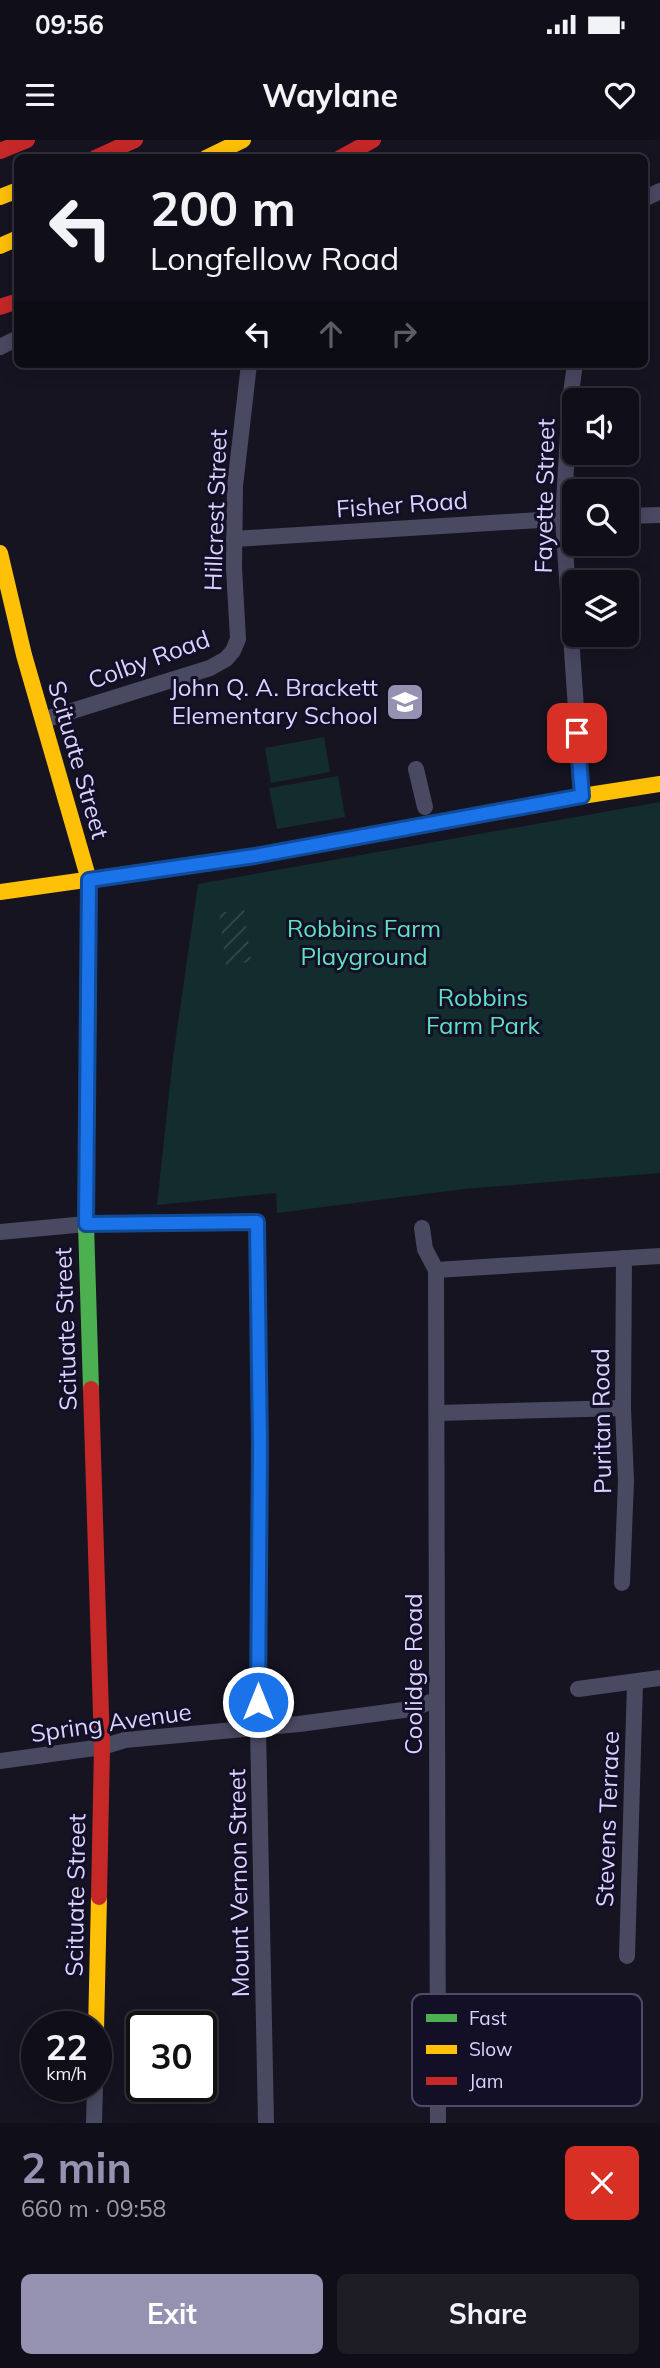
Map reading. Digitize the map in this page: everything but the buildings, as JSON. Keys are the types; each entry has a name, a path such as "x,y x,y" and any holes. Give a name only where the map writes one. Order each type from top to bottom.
{"main road":[{"path":"0,151 27,140"},
{"path":"103,154 135,140"},
{"path":"214,154 243,140"},
{"path":"347,154 373,140"},
{"name":"Scituate Street","path":"0,553 18,630 89,880 86,1224 102,1746 96,2011"},
{"path":"0,892 255,856 660,784"}],"street":[{"name":"Hillcrest Street","path":"229,655 238,636 234,540 236,466 248,368"},
{"name":"Fayette Street","path":"569,479 570,400 574,368"},
{"path":"639,516 660,515"},
{"name":"Fisher Road","path":"234,540 562,519"},
{"name":"Fayette Street","path":"570,556 582,796"},
{"name":"Colby Road","path":"43,720 210,668 229,655"},
{"path":"416,769 425,807"},
{"name":"Mount Vernon Street","path":"86,1224 257,1222 260,1446 258,1727 266,2123"},
{"path":"0,1232 86,1224"},
{"name":"Coolidge Road","path":"422,1228 425,1249 436,1270 437,1994"},
{"path":"436,1270 660,1256"},
{"name":"Puritan Road","path":"622,1583 626,1481 623,1408 624,1258"},
{"path":"437,1413 623,1408"},
{"path":"578,1689 660,1678"},
{"name":"Stevens Terrace","path":"627,1956 635,1682"},
{"name":"Spring Avenue","path":"0,1761 102,1746 125,1740 411,1709 436,1700"},
{"path":"94,2123 95,2102"}],"green space":[{"path":"324,737 330,772 271,783 265,748"},
{"path":"338,776 345,817 277,829 269,788"},
{"name":"Robbins Farm Park","path":"660,802 660,1173 464,1189 277,1213 276,1193 157,1205 173,1057 198,884"},
{"path":"244,909 251,962 226,965 219,913"}],"traffic: fast":[{"path":"88,1048 86,1224 91,1389"}],"traffic: slow":[{"path":"214,154 243,140"},
{"path":"0,197 14,192"},
{"path":"0,246 14,240"},
{"path":"0,553 24,655 89,880 88,1048"},
{"path":"0,892 255,856 660,784"},
{"path":"96,2011 99,1897"}],"traffic: jam":[{"path":"0,151 27,140"},
{"path":"104,154 135,140"},
{"path":"347,154 373,140"},
{"path":"0,307 14,302"},
{"path":"91,1389 102,1747 99,1897"}],"place":[{"name":"John Q. A. Brackett Elementary School","path":"405,702"}],"route":[{"path":"258,1702 260,1446 257,1222 86,1224 89,880 255,856 582,796 577,733"}],"park label":[{"name":"Robbins Farm Playground","path":"364,943"}]}
